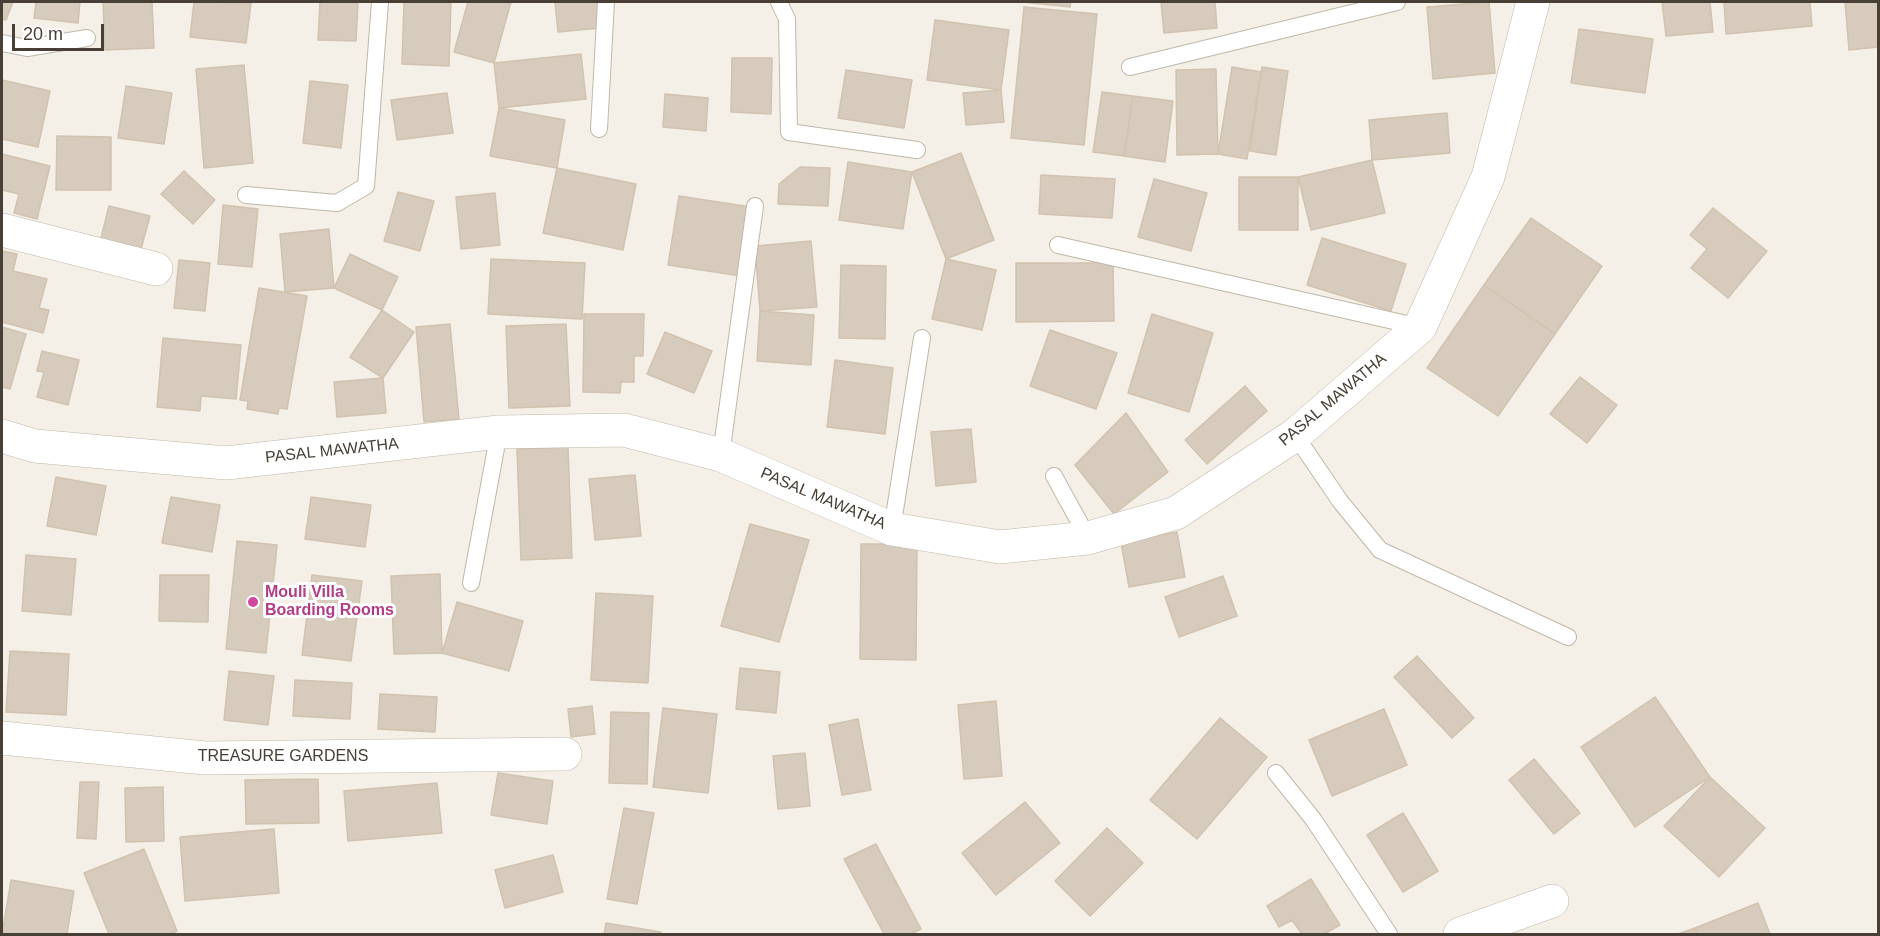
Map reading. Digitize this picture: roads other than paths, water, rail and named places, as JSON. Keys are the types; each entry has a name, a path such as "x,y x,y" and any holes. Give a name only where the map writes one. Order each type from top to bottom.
{"street":[{"name":"PASAL MAWATHA","path":"2,436 34,446 226,463 499,432 624,430 721,455 892,529 1000,547 1088,538 1176,513 1295,435 1420,327 1488,177 1533,2"},
{"path":"2,230 156,269"},
{"name":"TREASURE GARDENS","path":"2,738 205,759 565,754"},
{"path":"1460,934 1551,901"}],"lane":[{"path":"246,195 337,203 366,186 380,2"},
{"path":"599,129 606,2"},
{"path":"779,2 788,19 789,132 917,150"},
{"path":"1130,68 1397,2"},
{"path":"2,43 27,48 87,38"},
{"path":"721,455 755,206"},
{"path":"1058,245 1420,327"},
{"path":"892,529 922,338"},
{"path":"471,583 499,432"},
{"path":"1295,435 1340,501 1380,550 1568,637"},
{"path":"1054,476 1088,538"},
{"path":"1276,773 1313,819 1389,934"}],"place":[{"name":"Mouli Villa Boarding Rooms","path":"253,602"}]}
